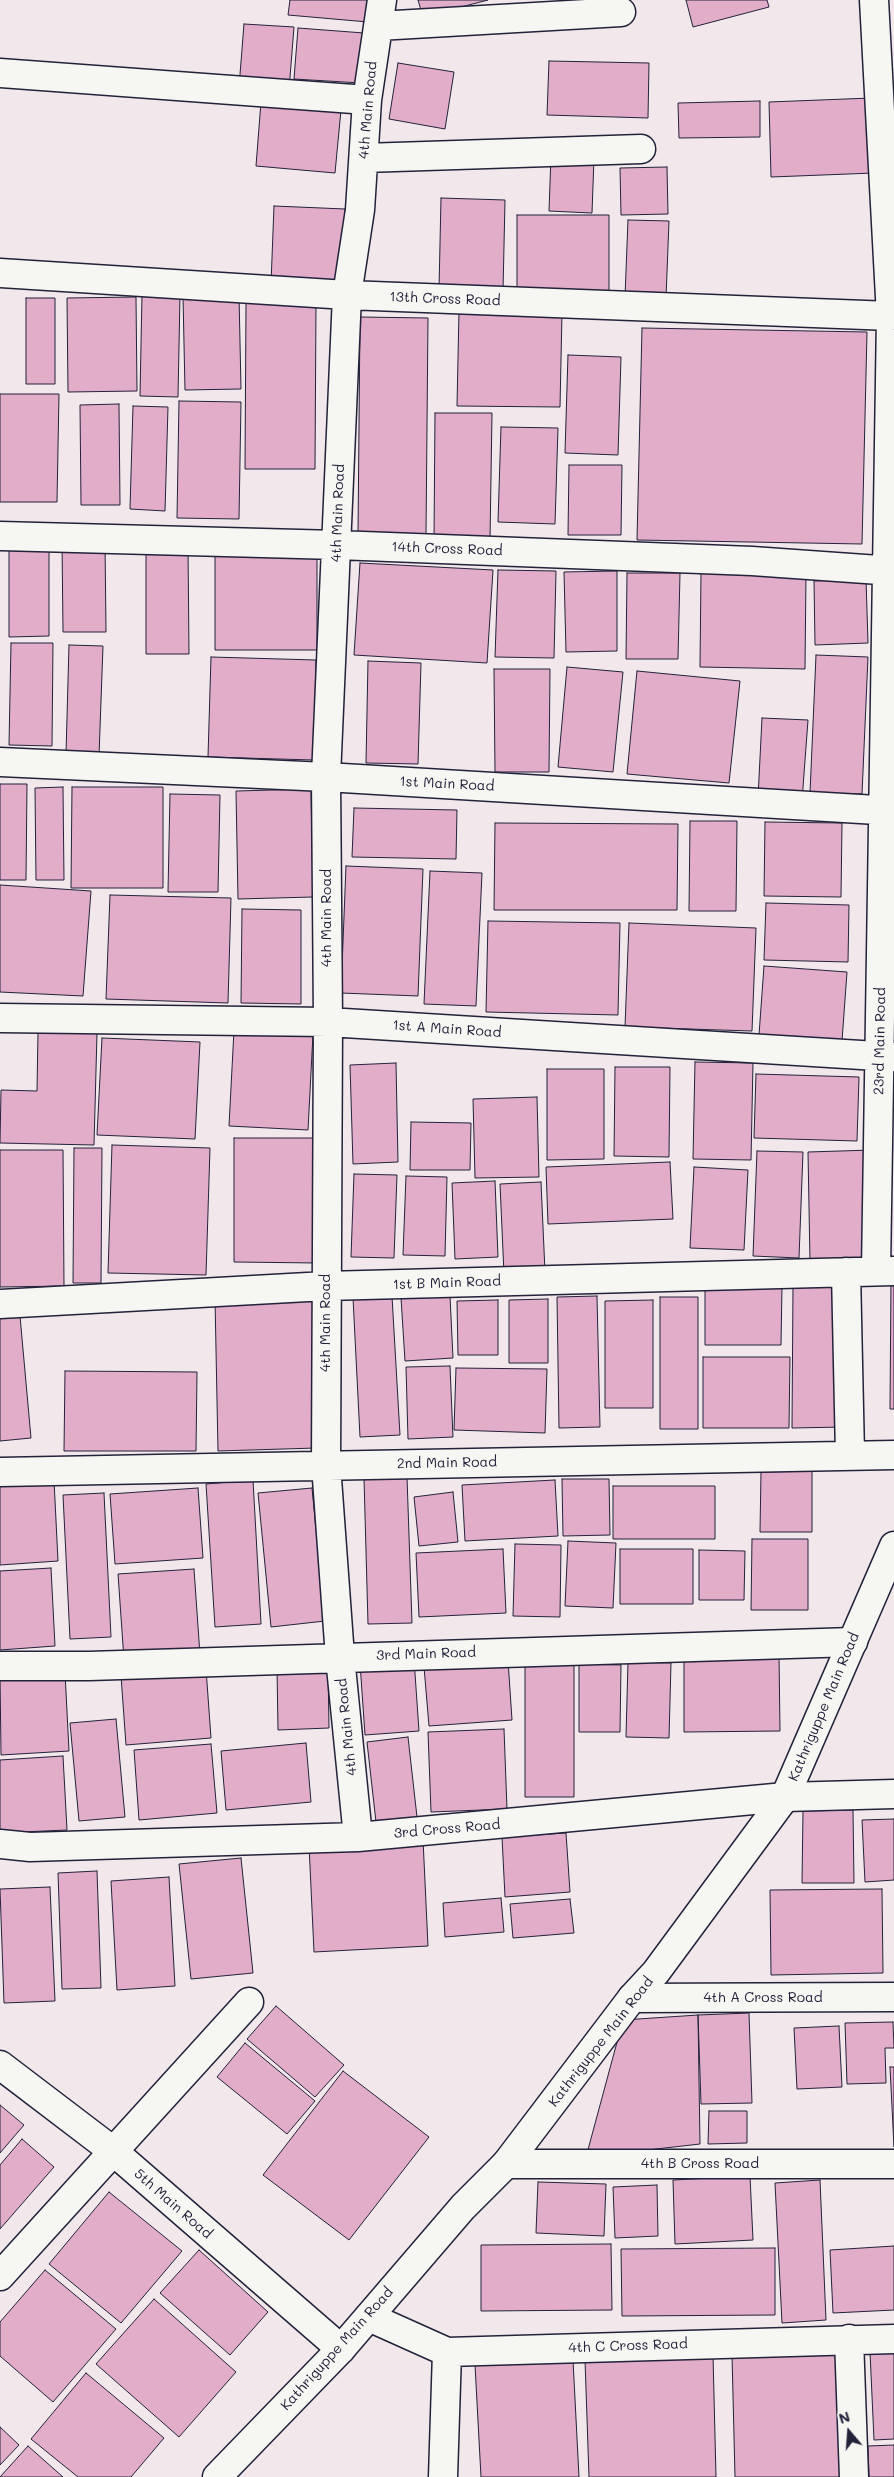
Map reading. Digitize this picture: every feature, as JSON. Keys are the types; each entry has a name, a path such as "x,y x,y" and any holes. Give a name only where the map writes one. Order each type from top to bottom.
{"street":[{"name":"23rd Main Road","path":"874,0 891,316 885,1271"},
{"path":"380,13 621,12"},
{"name":"4th Main Road","path":"358,1837 340,1657 326,1465 328,1022 326,777 347,296 360,210 367,100 380,13"},
{"path":"0,73 367,100"},
{"path":"364,158 641,149"},
{"name":"13th Cross Road","path":"0,273 347,296 891,316"},
{"name":"14th Cross Road","path":"0,536 337,545 752,561 890,571"},
{"name":"1st Main Road","path":"0,762 326,777 889,810"},
{"name":"1st A Main Road","path":"0,1018 328,1022 887,1057"},
{"name":"1st B Main Road","path":"0,1304 326,1286 885,1271"},
{"path":"846,1272 850,1455"},
{"name":"2nd Main Road","path":"0,1472 894,1455"},
{"name":"Kathriguppe Main Road","path":"217,2477 341,2349 463,2207 506,2164 632,1998 656,1972 785,1797 894,1546"},
{"name":"3rd Main Road","path":"0,1666 89,1666 853,1642"},
{"name":"3rd Cross Road","path":"0,1844 30,1848 358,1837 785,1797 894,1794"},
{"name":"4th A Cross Road","path":"632,1998 894,1997"},
{"path":"0,2276 249,2002"},
{"name":"5th Main Road","path":"0,2065 113,2152 341,2349"},
{"name":"4th B Cross Road","path":"506,2164 894,2164"},
{"name":"4th C Cross Road","path":"369,2317 447,2352 894,2339"},
{"path":"849,2339 854,2477"},
{"path":"444,2477 447,2352"}],"building":[{"path":"290,0 369,0 368,22 288,15"},
{"path":"418,0 488,0 423,17"},
{"path":"686,0 767,0 769,7 693,27"},
{"path":"244,24 294,27 289,90 239,87"},
{"path":"298,28 364,33 361,83 294,79"},
{"path":"549,61 649,63 648,118 547,115"},
{"path":"398,63 454,72 445,129 389,119"},
{"path":"871,98 874,173 771,177 769,102"},
{"path":"760,101 760,137 679,138 678,103"},
{"path":"261,102 341,110 335,173 256,166"},
{"path":"551,156 594,158 592,213 549,211"},
{"path":"667,167 668,214 621,215 620,168"},
{"path":"441,198 505,200 503,291 439,290"},
{"path":"274,206 345,209 341,286 271,284"},
{"path":"517,215 609,215 609,298 517,298"},
{"path":"628,220 669,221 666,298 625,297"},
{"path":"142,294 180,295 178,397 140,396"},
{"path":"239,295 241,389 185,390 183,297"},
{"path":"136,297 137,391 68,392 67,298"},
{"path":"26,298 55,298 55,384 26,384"},
{"path":"246,303 316,303 315,469 245,469"},
{"path":"459,311 562,313 560,407 457,406"},
{"path":"360,317 428,318 426,535 358,535"},
{"path":"642,328 867,332 862,544 637,540"},
{"path":"568,355 621,357 618,455 565,453"},
{"path":"0,394 59,394 57,502 0,502"},
{"path":"179,401 241,402 239,519 177,518"},
{"path":"119,404 120,505 81,505 80,405"},
{"path":"133,406 168,407 165,511 130,509"},
{"path":"435,413 492,413 490,540 434,539"},
{"path":"501,427 558,428 555,524 498,522"},
{"path":"569,465 622,465 621,535 568,535"},
{"path":"9,540 49,541 49,636 9,637"},
{"path":"62,540 105,540 106,632 63,632"},
{"path":"146,546 188,546 189,654 146,654"},
{"path":"317,551 317,650 215,650 215,552"},
{"path":"360,563 493,570 487,663 354,655"},
{"path":"498,570 556,571 554,658 495,657"},
{"path":"617,571 617,651 566,652 564,572"},
{"path":"627,573 680,573 678,659 626,659"},
{"path":"701,573 806,574 805,669 700,667"},
{"path":"866,579 868,643 815,645 814,581"},
{"path":"11,643 53,643 52,746 9,745"},
{"path":"69,645 103,646 99,756 66,754"},
{"path":"816,655 868,657 862,794 810,793"},
{"path":"211,657 316,660 314,760 208,757"},
{"path":"368,661 421,663 418,764 366,763"},
{"path":"567,667 623,672 613,772 558,767"},
{"path":"494,669 550,669 549,772 495,772"},
{"path":"637,671 740,681 729,783 627,774"},
{"path":"762,718 808,720 802,801 758,798"},
{"path":"0,784 27,784 26,880 0,880"},
{"path":"63,787 64,880 36,880 35,788"},
{"path":"72,787 163,787 163,888 71,888"},
{"path":"311,789 313,897 238,899 236,791"},
{"path":"170,794 220,795 218,892 168,892"},
{"path":"354,808 457,810 456,859 352,857"},
{"path":"690,821 737,821 736,911 689,911"},
{"path":"765,822 842,823 841,897 764,896"},
{"path":"495,823 678,824 677,910 494,910"},
{"path":"346,866 423,869 418,996 341,993"},
{"path":"430,871 482,873 476,1006 424,1004"},
{"path":"0,885 91,891 83,996 0,992"},
{"path":"110,895 231,898 228,1003 106,999"},
{"path":"766,903 849,905 848,962 764,960"},
{"path":"242,909 301,910 301,1004 241,1003"},
{"path":"488,921 620,923 618,1015 486,1012"},
{"path":"629,923 756,928 752,1031 625,1027"},
{"path":"764,966 847,972 842,1041 759,1035"},
{"path":"234,1030 313,1034 308,1130 229,1126"},
{"path":"38,1032 97,1033 94,1145 0,1143 1,1090 37,1091"},
{"path":"102,1038 200,1042 195,1139 97,1135"},
{"path":"695,1062 753,1063 751,1160 693,1159"},
{"path":"396,1063 398,1162 353,1164 350,1065"},
{"path":"615,1067 670,1067 669,1157 614,1156"},
{"path":"547,1069 604,1069 604,1159 547,1160"},
{"path":"756,1074 859,1077 857,1141 754,1138"},
{"path":"537,1097 539,1177 475,1178 473,1099"},
{"path":"411,1122 471,1123 470,1170 410,1170"},
{"path":"234,1138 317,1138 317,1263 234,1262"},
{"path":"112,1145 210,1148 206,1275 108,1273"},
{"path":"74,1148 102,1148 101,1283 73,1283"},
{"path":"0,1150 63,1150 64,1286 0,1287"},
{"path":"872,1150 874,1261 810,1262 808,1152"},
{"path":"757,1151 803,1152 799,1258 753,1256"},
{"path":"670,1162 673,1219 548,1224 546,1167"},
{"path":"694,1167 748,1170 744,1250 690,1248"},
{"path":"354,1174 397,1175 394,1258 351,1257"},
{"path":"406,1176 447,1177 445,1256 403,1255"},
{"path":"495,1181 498,1257 455,1259 452,1183"},
{"path":"541,1182 545,1272 504,1274 500,1184"},
{"path":"891,1278 894,1278 894,1409 890,1409"},
{"path":"705,1286 782,1286 781,1345 705,1345"},
{"path":"793,1286 844,1287 844,1427 792,1428"},
{"path":"392,1296 400,1435 360,1437 353,1298"},
{"path":"450,1296 453,1358 405,1361 401,1298"},
{"path":"597,1296 600,1427 559,1428 557,1297"},
{"path":"660,1297 698,1297 698,1429 660,1429"},
{"path":"313,1298 316,1448 218,1451 215,1299"},
{"path":"548,1299 548,1363 509,1363 509,1300"},
{"path":"498,1300 498,1355 458,1355 457,1301"},
{"path":"653,1300 653,1408 605,1408 605,1301"},
{"path":"20,1316 31,1438 0,1441 0,1318"},
{"path":"703,1357 790,1357 789,1428 703,1428"},
{"path":"450,1366 453,1437 408,1439 406,1367"},
{"path":"456,1368 547,1369 545,1433 454,1430"},
{"path":"65,1371 197,1372 196,1451 64,1451"},
{"path":"812,1471 812,1532 760,1532 761,1472"},
{"path":"407,1477 412,1623 368,1624 364,1478"},
{"path":"562,1479 609,1479 610,1535 563,1536"},
{"path":"54,1480 58,1561 0,1565 0,1484"},
{"path":"253,1480 261,1624 215,1627 206,1484"},
{"path":"555,1480 558,1536 465,1541 462,1485"},
{"path":"613,1486 715,1486 715,1539 613,1539"},
{"path":"198,1488 203,1558 115,1564 110,1494"},
{"path":"312,1488 325,1621 271,1627 258,1493"},
{"path":"453,1492 458,1542 419,1546 414,1497"},
{"path":"104,1493 111,1637 70,1639 63,1495"},
{"path":"752,1539 808,1539 808,1610 751,1610"},
{"path":"568,1541 616,1543 613,1608 565,1606"},
{"path":"515,1544 561,1545 560,1617 513,1616"},
{"path":"503,1549 506,1613 419,1617 416,1553"},
{"path":"620,1549 693,1549 693,1604 620,1604"},
{"path":"699,1550 745,1551 744,1600 699,1600"},
{"path":"51,1568 55,1646 0,1650 0,1571"},
{"path":"194,1569 200,1655 124,1660 118,1574"},
{"path":"525,1653 574,1653 574,1797 525,1797"},
{"path":"779,1654 780,1731 684,1732 684,1655"},
{"path":"414,1659 419,1731 365,1735 360,1663"},
{"path":"508,1660 512,1720 429,1726 424,1667"},
{"path":"628,1662 671,1663 669,1738 626,1737"},
{"path":"579,1664 621,1665 620,1732 579,1732"},
{"path":"328,1667 329,1728 278,1730 277,1668"},
{"path":"206,1669 211,1738 126,1745 121,1676"},
{"path":"65,1672 69,1751 1,1755 0,1675"},
{"path":"116,1719 125,1817 79,1821 70,1723"},
{"path":"504,1729 507,1809 431,1812 428,1732"},
{"path":"408,1737 417,1817 376,1822 367,1742"},
{"path":"306,1743 311,1802 226,1810 221,1751"},
{"path":"211,1744 217,1813 139,1820 134,1750"},
{"path":"63,1756 67,1830 0,1833 0,1760"},
{"path":"853,1810 854,1883 802,1883 803,1811"},
{"path":"894,1819 894,1880 865,1882 862,1820"},
{"path":"566,1833 570,1892 505,1897 502,1837"},
{"path":"423,1839 428,1946 314,1952 309,1845"},
{"path":"241,1858 253,1973 191,1979 179,1864"},
{"path":"97,1871 101,1988 62,1989 58,1873"},
{"path":"169,1877 175,1986 117,1990 111,1881"},
{"path":"50,1887 55,2001 4,2003 0,1889"},
{"path":"882,1889 883,1973 771,1975 770,1890"},
{"path":"501,1898 504,1932 445,1937 443,1903"},
{"path":"570,1899 574,1933 513,1938 510,1904"},
{"path":"276,2006 344,2065 315,2097 247,2039"},
{"path":"749,2013 752,2103 701,2104 698,2015"},
{"path":"698,2015 700,2144 586,2157 623,2020"},
{"path":"893,2022 894,2048 885,2048 886,2083 847,2084 845,2023"},
{"path":"839,2026 842,2087 797,2089 794,2028"},
{"path":"245,2043 315,2101 287,2134 217,2077"},
{"path":"890,2067 894,2067 894,2147"},
{"path":"343,2071 429,2137 349,2240 263,2175"},
{"path":"0,2105 24,2125 0,2153"},
{"path":"709,2111 747,2111 747,2143 708,2144"},
{"path":"22,2139 54,2167 0,2229 0,2165"},
{"path":"750,2176 753,2240 675,2244 673,2180"},
{"path":"820,2180 826,2320 782,2323 775,2183"},
{"path":"538,2182 606,2184 604,2236 536,2233"},
{"path":"657,2185 658,2236 615,2238 613,2187"},
{"path":"109,2192 182,2251 121,2323 49,2264"},
{"path":"611,2244 612,2310 481,2311 481,2245"},
{"path":"894,2246 894,2310 833,2313 830,2250"},
{"path":"775,2248 775,2315 622,2316 621,2249"},
{"path":"199,2250 268,2312 230,2355 160,2293"},
{"path":"45,2270 116,2329 53,2402 0,2356 0,2322"},
{"path":"154,2299 236,2372 179,2437 96,2364"},
{"path":"894,2351 894,2439 874,2440 870,2352"},
{"path":"838,2352 841,2477 735,2477 732,2355"},
{"path":"713,2355 716,2477 589,2477 585,2360"},
{"path":"573,2360 579,2477 481,2477 475,2365"},
{"path":"86,2373 164,2438 131,2477 78,2477 31,2439"},
{"path":"0,2427 19,2445 0,2465"},
{"path":"894,2445 894,2477 869,2477 868,2446"},
{"path":"28,2446 63,2477 0,2477"}]}
